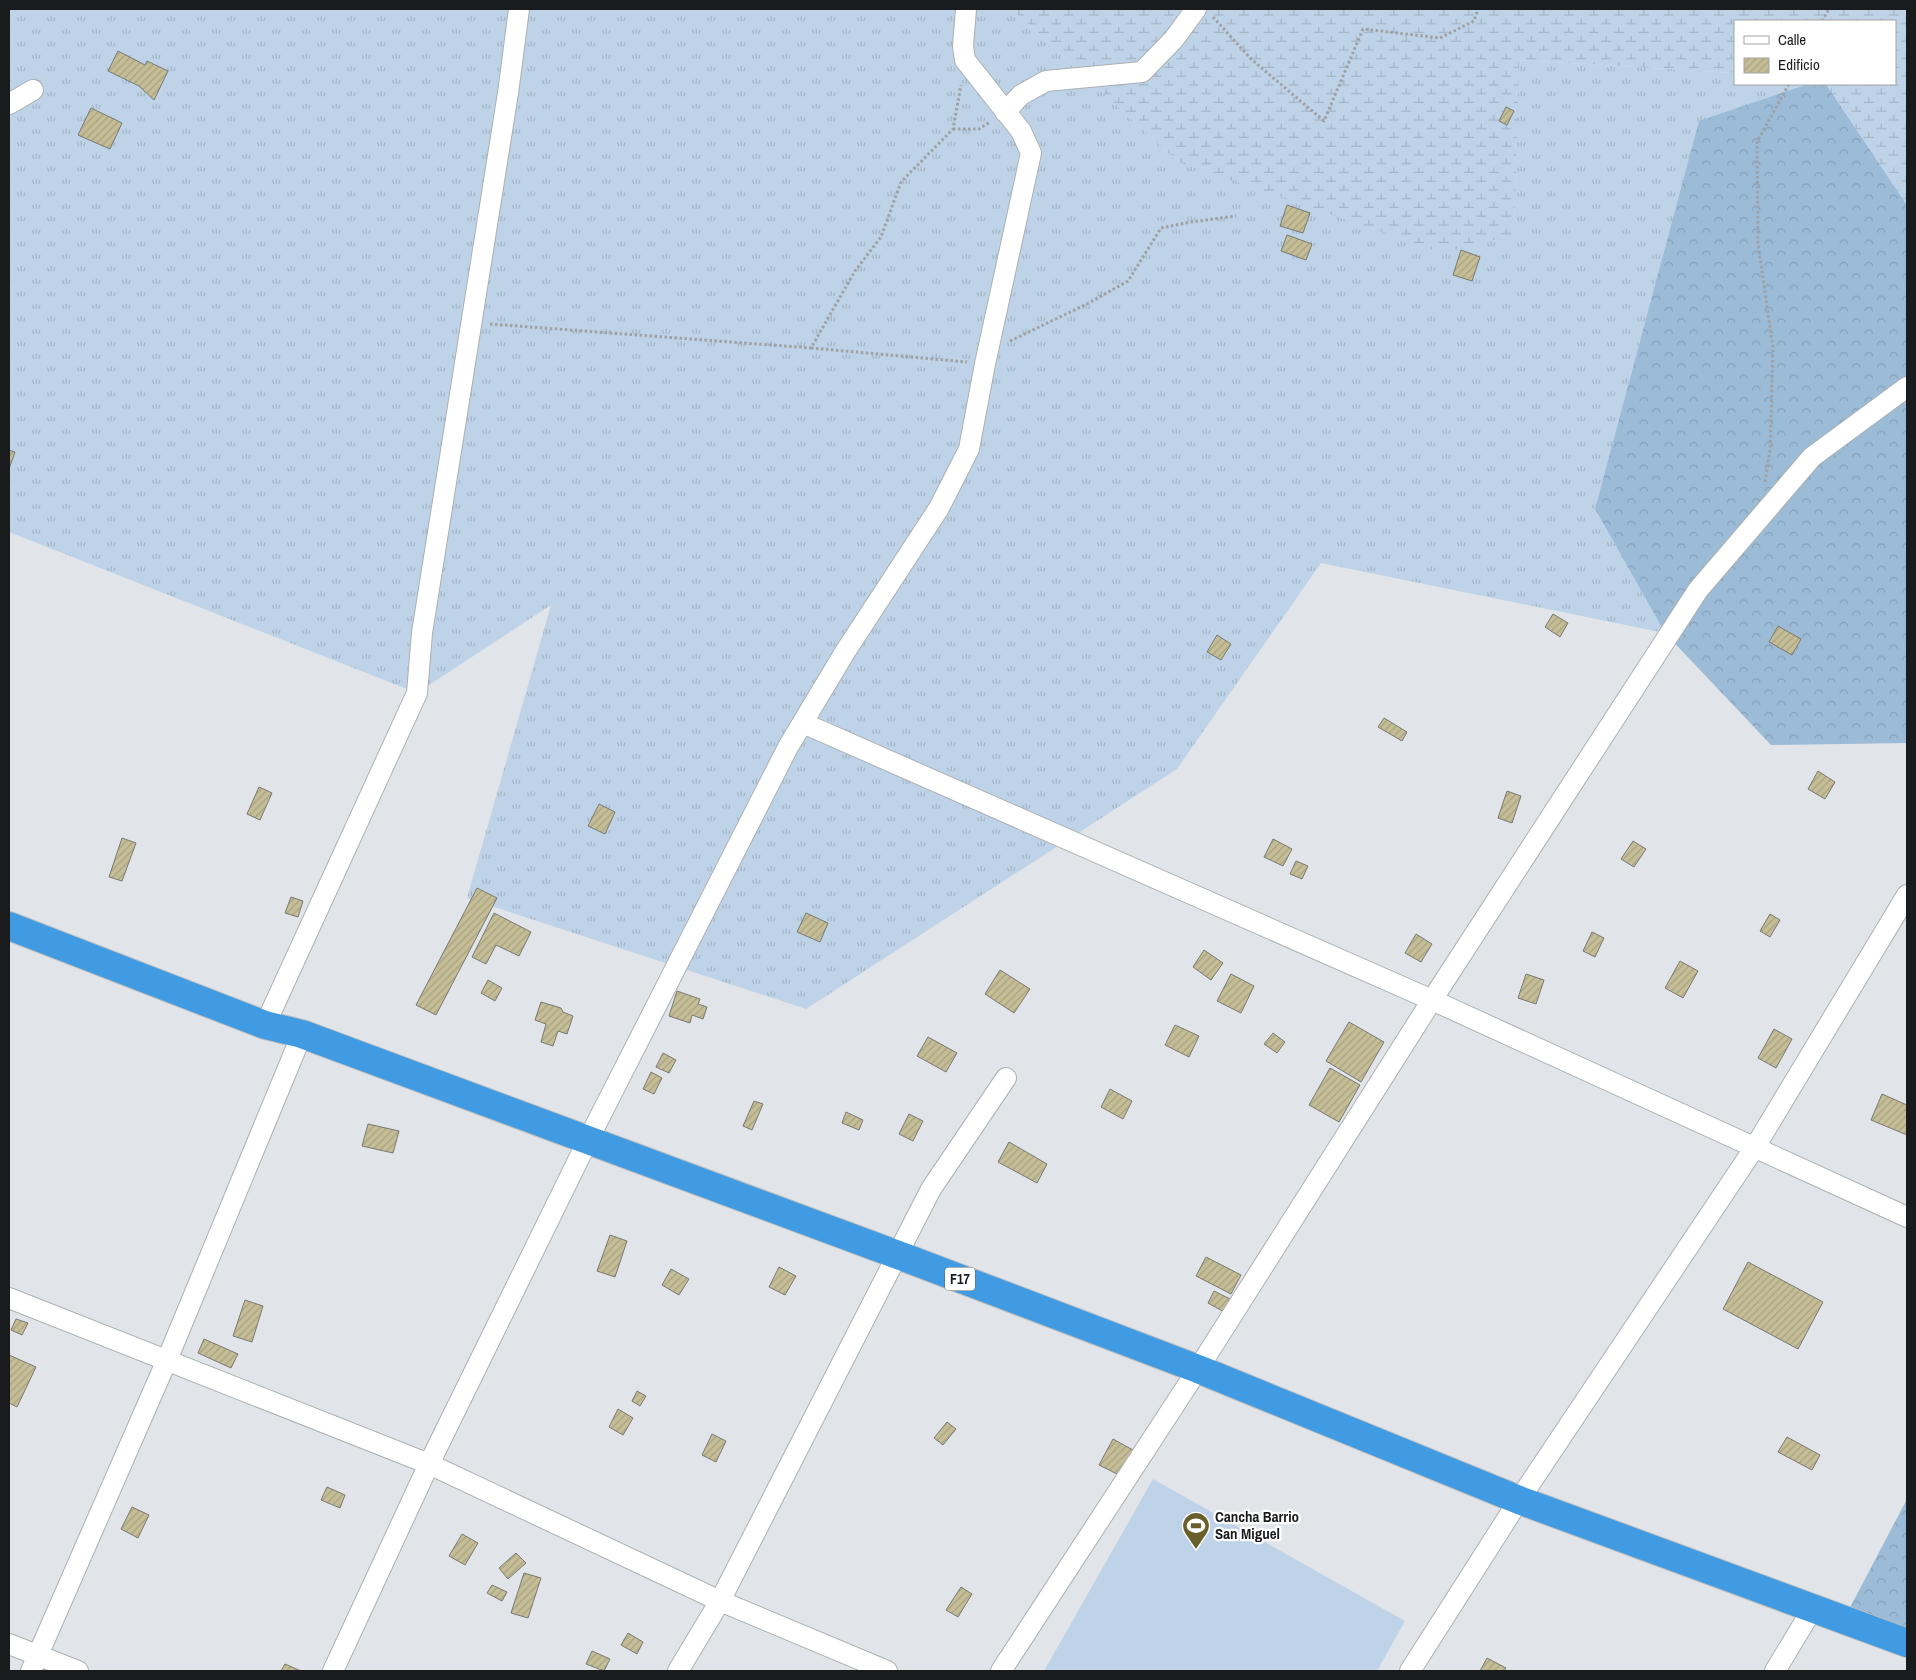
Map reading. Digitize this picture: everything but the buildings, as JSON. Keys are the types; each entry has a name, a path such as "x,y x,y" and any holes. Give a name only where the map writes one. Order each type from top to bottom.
{"highway":[{"name":"F17","path":"9,926 265,1024 302,1034 898,1255 1198,1369 1519,1500 1907,1643"}],"street":[{"path":"265,1024 417,693 422,633 520,9"},
{"path":"333,1671 429,1464 588,1140 788,747 844,652 939,508 969,449 985,364 1031,152 1021,131 965,60 963,46 966,9"},
{"path":"1005,112 1021,95 1046,81 1142,72 1204,12"},
{"path":"9,104 33,90"},
{"path":"1001,1671 1198,1369 1432,1000 1698,590 1812,457 1907,387"},
{"path":"802,723 1432,1000 1907,1218"},
{"path":"1410,1671 1519,1500 1755,1147 1907,895"},
{"path":"35,1663 167,1360 302,1034"},
{"path":"678,1671 720,1601 931,1189 1006,1078"},
{"path":"9,1298 429,1464 720,1601 887,1671"},
{"path":"1775,1671 1813,1608"},
{"path":"9,1644 35,1663 78,1671"}],"path":[{"path":"1204,12 1251,60 1324,121 1363,29 1440,38 1474,21 1478,9"},
{"path":"1823,20 1829,9"},
{"path":"811,348 855,271 881,237 901,182 953,129 965,60"},
{"path":"1760,518 1770,450 1773,349 1758,243 1757,142 1787,85"},
{"path":"953,129 979,129 1005,112"},
{"path":"472,322 811,348 985,364 1012,339 1087,304 1128,281 1161,228 1236,216"}],"green space":[{"path":"9,9 1012,9 1178,162 1514,235 1518,60 1734,73 1734,85 1805,85 1699,122 1595,509 1665,633 1321,563 1177,769 806,1009 467,898 551,605 417,693 9,532"},
{"path":"1012,9 1907,9 1907,205 1827,85 1896,85 1896,20 1734,20 1734,73 1519,60 1514,235 1442,253 1178,162"},
{"path":"1805,85 1827,85 1907,205 1907,743 1771,745 1665,633 1595,509 1699,121"},
{"name":"Cancha Barrio San Miguel","path":"1153,1479 1405,1621 1377,1671 1044,1671"},
{"path":"1907,1499 1907,1643 1844,1619"}],"place":[{"name":"Cancha Barrio San Miguel","path":"1196,1550"}]}
